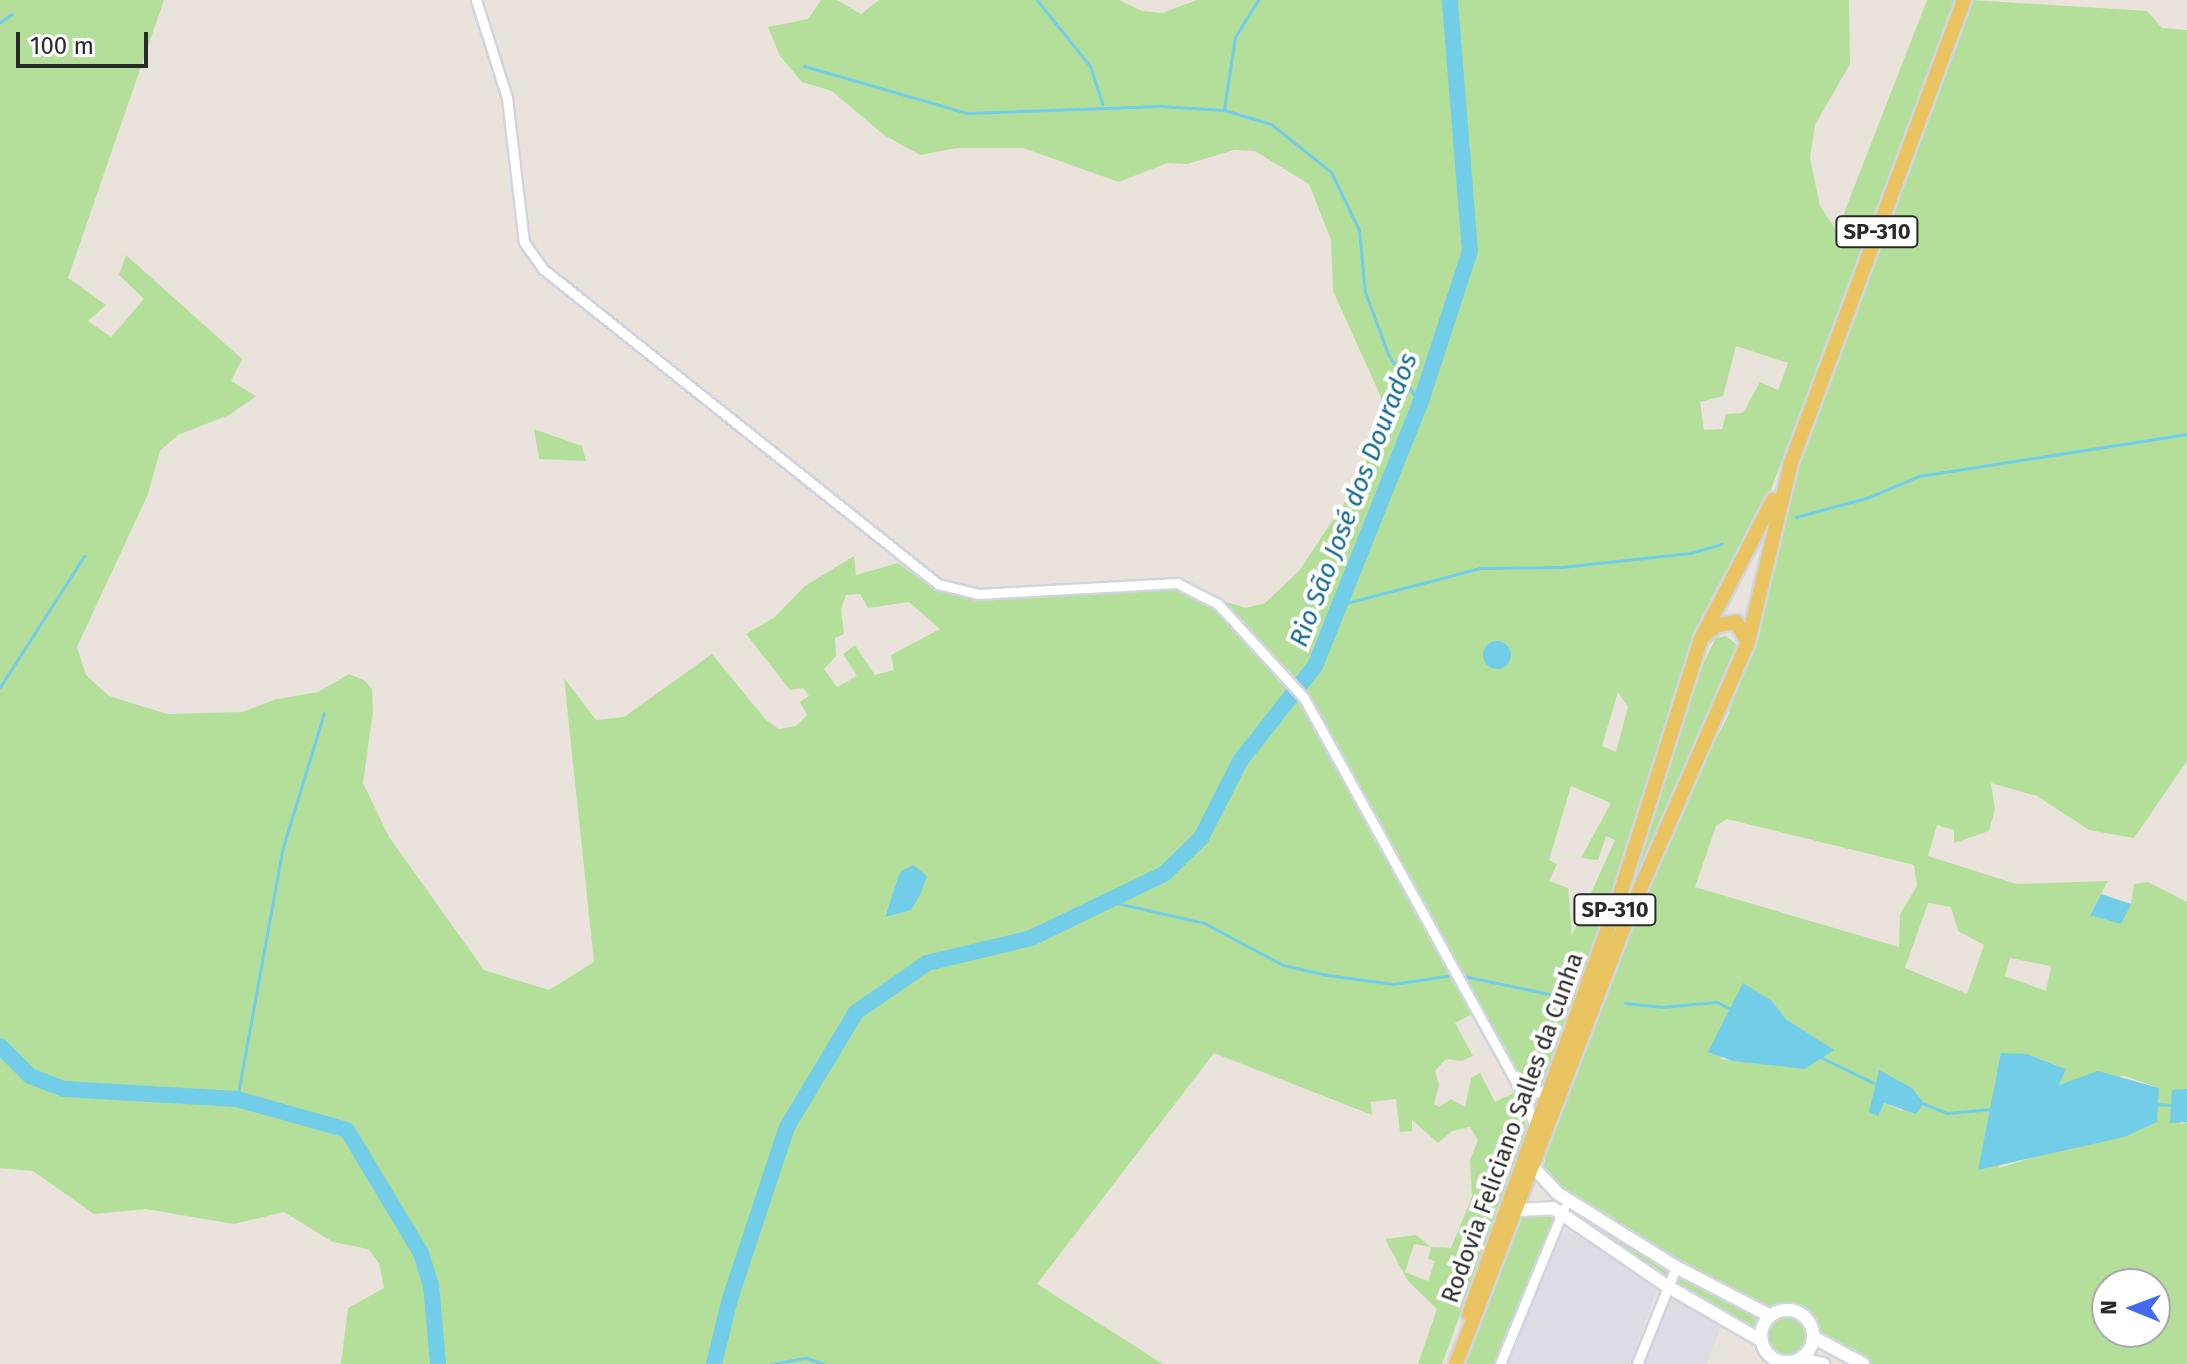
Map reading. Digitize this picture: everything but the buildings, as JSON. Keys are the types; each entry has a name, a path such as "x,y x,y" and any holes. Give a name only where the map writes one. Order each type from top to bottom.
{"main road":[{"name":"Rodovia Feliciano Salles da Cunha","path":"1455,1364 1534,1125 1660,779 1701,639 1791,463 1964,0"},
{"name":"Rodovia Feliciano Salles da Cunha","path":"1455,1364 1519,1210 1627,919 1748,642 1791,463"},
{"path":"1701,639 1715,626 1736,622 1748,642"}],"street":[{"path":"476,0 507,98 524,242 543,269 938,584 978,594 1177,583 1218,604 1304,698 1524,1096 1534,1125"},
{"path":"1524,1096 1548,1089"},
{"path":"1534,1168 1568,1199 1676,1267 1770,1316 1796,1311 1811,1324 1813,1337 1799,1359"},
{"path":"1500,1364 1568,1199"},
{"path":"1519,1210 1553,1208 1560,1217 1667,1286 1762,1341 1773,1358 1823,1364"},
{"path":"1637,1364 1676,1267"},
{"path":"1762,1341 1770,1316"},
{"path":"1813,1337 1863,1364"}],"shaded area":[{"path":"1569,1231 1656,1281 1657,1290 1630,1364 1507,1364 1560,1233"},
{"path":"1673,1298 1722,1323 1707,1364 1642,1364 1667,1299"}],"green space":[{"path":"0,0 164,0 68,278 106,305 88,321 111,337 144,299 119,275 126,255 242,359 231,381 256,396 229,415 178,435 160,451 148,494 77,647 86,675 109,696 167,714 242,712 277,699 318,692 349,674 364,680 372,689 373,711 363,783 389,837 484,970 549,990 594,962 564,678 596,720 624,717 712,654 766,720 779,729 796,726 807,715 800,702 809,696 803,688 790,690 746,634 775,617 805,586 854,556 856,575 898,563 934,589 976,600 1176,589 1215,607 1295,694 1472,1014 1455,1023 1473,1056 1462,1061 1446,1059 1435,1071 1439,1085 1434,1104 1439,1107 1451,1099 1465,1107 1471,1078 1480,1073 1495,1102 1514,1093 1527,1131 1442,1364 1418,1364 1437,1309 1408,1281 1385,1239 1416,1235 1431,1247 1451,1248 1472,1197 1470,1160 1478,1140 1470,1127 1452,1131 1438,1143 1412,1120 1412,1131 1400,1132 1396,1099 1371,1102 1372,1115 1214,1053 1037,1284 1163,1364 341,1364 348,1308 384,1288 379,1263 368,1249 333,1242 284,1212 234,1224 146,1209 94,1214 33,1171 0,1168","holes":["860,594 868,608 909,602 940,629 891,655 894,670 875,675 855,645 843,654 857,676 837,687 824,669 836,656 835,638 844,634 841,609 846,595","900,872 910,910 885,915","1414,1244 1431,1247 1428,1259 1435,1261 1428,1281 1405,1272"]},
{"path":"821,0 837,0 861,14 879,0 1119,0 1142,11 1162,13 1197,0 1849,0 1850,64 1815,125 1810,158 1820,206 1837,231 1927,0 1955,0 1769,495 1693,641 1611,905 1543,1086 1535,1091 1527,1090 1307,696 1220,600 1246,608 1265,603 1299,571 1348,497 1379,432 1381,397 1333,291 1331,240 1309,184 1255,151 1234,150 1187,164 1167,163 1119,182 1023,148 957,148 920,155 884,135 832,91 802,82 780,56 768,27 808,19","holes":["1736,346 1788,363 1778,390 1760,382 1743,413 1726,414 1722,429 1704,430 1700,402 1723,396","1618,692 1628,707 1616,752 1602,746","1571,786 1611,803 1581,858 1598,860 1606,836 1615,840 1572,935 1568,888 1549,881 1557,864 1549,860"]},
{"path":"1970,0 2147,11 2162,28 2187,30 2187,761 2134,838 2089,830 2037,796 1991,783 1995,809 1989,831 1954,843 1954,830 1937,825 1928,856 2016,884 2108,881 2090,914 2131,904 2134,884 2148,882 2187,902 2187,1089 2172,1091 2181,1124 2187,1122 2187,1364 1870,1364 1816,1336 1802,1311 1786,1307 1770,1313 1678,1263 1570,1195 1543,1168 1554,1125 1633,918 1679,808 1727,718 1752,643 1797,463","holes":["1727,819 1914,865 1917,886 1900,914 1899,947 1695,887 1716,826","1928,903 1951,907 1958,931 1984,945 1967,994 1905,968","2010,958 2051,966 2046,991 2005,976","1772,1001 1786,1019 1833,1050 1805,1069 1720,1059","2027,1054 2066,1069 2058,1086 2125,1076 2159,1088 2066,1147 1999,1168","1890,1080 1912,1088 1903,1111 1884,1103"]},
{"path":"534,429 582,446 586,461 539,459"},
{"path":"1726,636 1736,644 1733,668 1537,1127 1665,782 1691,688 1716,638"},
{"path":"1569,1205 1672,1266 1667,1282 1565,1217"},
{"path":"1553,1211 1557,1218 1494,1364 1465,1364 1524,1213"},
{"path":"1676,1271 1764,1319 1759,1335 1670,1283"},
{"path":"1787,1312 1804,1319 1811,1336 1804,1353 1787,1360 1770,1353 1763,1336 1770,1319"}],"water":[{"path":"1497,641 1507,645 1511,655 1507,665 1497,669 1487,665 1483,655 1487,645"},
{"path":"913,865 927,876 920,895 911,910 885,917 900,872"},
{"path":"2101,894 2131,904 2121,924 2090,915"},
{"path":"1743,983 1772,1001 1786,1019 1834,1050 1805,1069 1733,1061 1708,1052"},
{"path":"2001,1053 2027,1054 2066,1069 2059,1085 2098,1071 2159,1088 2157,1122 2124,1137 1978,1170"},
{"path":"1879,1070 1912,1088 1924,1103 1916,1114 1884,1103 1878,1116 1869,1112"},
{"path":"2187,1089 2187,1122 2170,1123 2172,1090"}],"waterway":[{"path":"1037,0 1090,66 1102,104"},
{"path":"1224,109 1235,37 1258,0"},
{"name":"Rio São José dos Dourados","path":"714,1364 730,1299 787,1127 856,1012 927,963 1031,938 1164,874 1201,838 1240,761 1315,666 1420,404 1470,251 1450,0"},
{"path":"0,22 12,14"},
{"path":"804,66 967,113 1160,106 1224,110 1271,124 1331,172 1359,230 1365,292 1388,354 1420,404"},
{"path":"1796,517 1869,497 1919,476 2187,434"},
{"path":"1342,604 1480,568 1562,567 1690,553 1722,544"},
{"path":"0,687 84,556"},
{"path":"237,1099 283,847 324,713"},
{"path":"1108,901 1204,923 1283,965 1327,975 1393,984 1452,975"},
{"path":"1463,976 1549,994"},
{"path":"1625,1003 1661,1007 1717,1002 1732,1010"},
{"path":"0,1046 30,1076 64,1089 237,1099 347,1130 421,1253 431,1285 438,1364"},
{"path":"1816,1055 1874,1083"},
{"path":"1922,1103 1947,1113 1992,1109"},
{"path":"2155,1104 2171,1105"},
{"path":"771,1364 806,1358 825,1364"}]}
